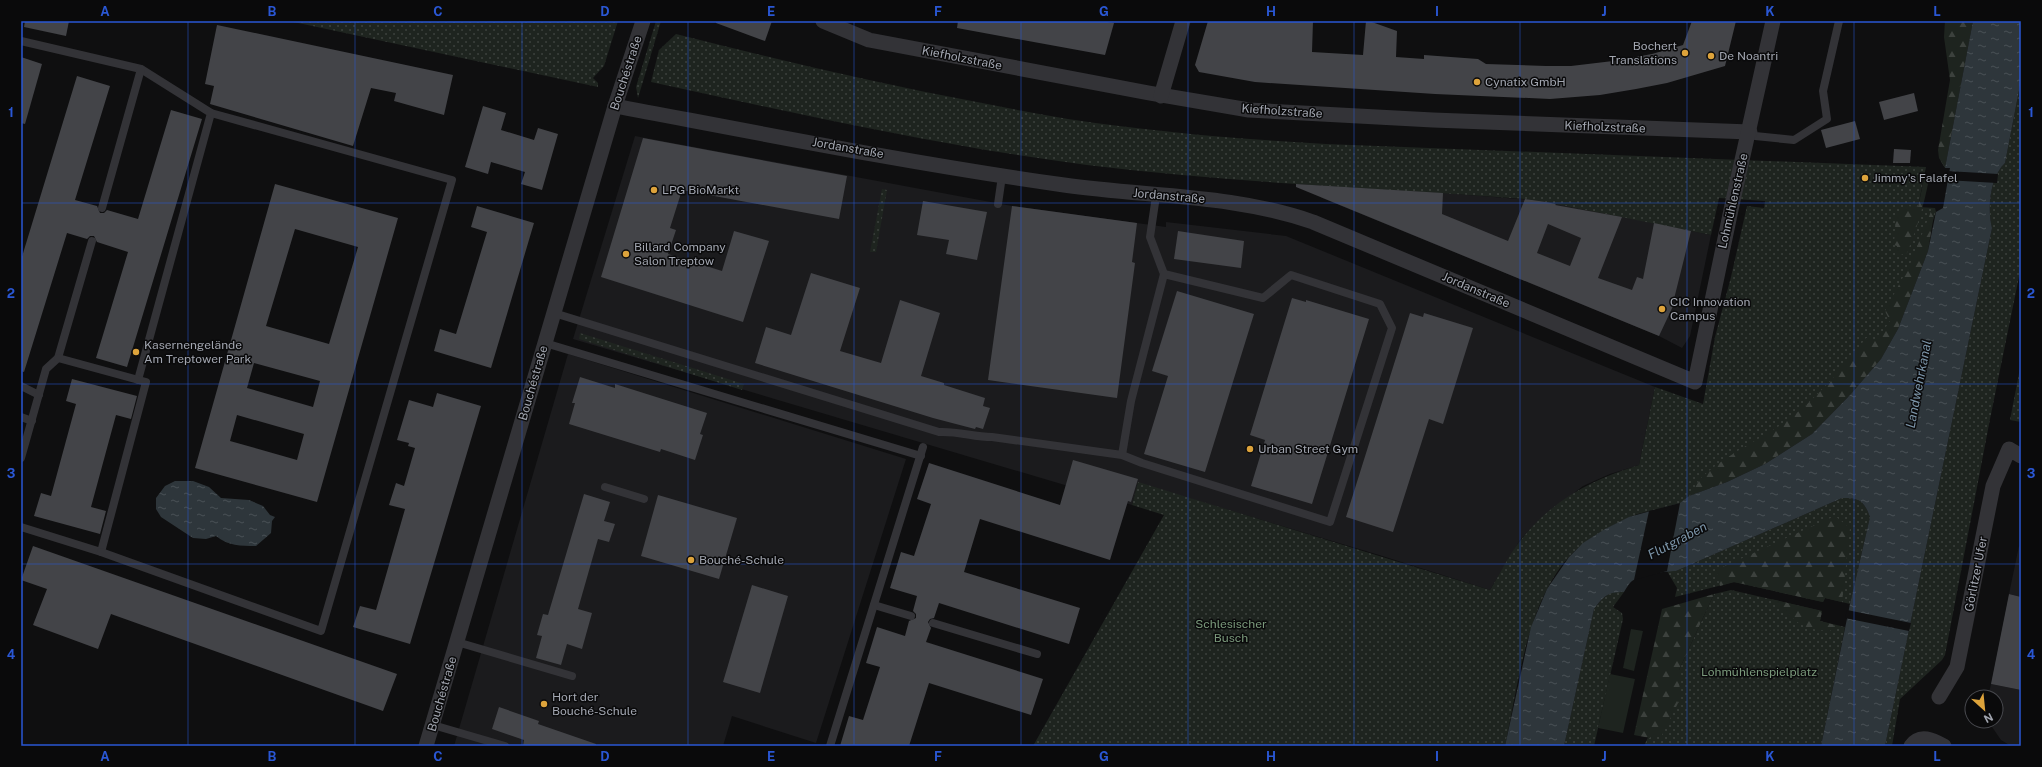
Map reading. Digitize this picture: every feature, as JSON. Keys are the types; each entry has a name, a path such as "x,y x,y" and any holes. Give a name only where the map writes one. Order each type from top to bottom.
{"street":[{"name":"Bouchéstraße","path":"426,746 615,106 643,21"},
{"name":"Kiefholzstraße","path":"823,21 869,40 1161,96 1249,110 1433,120 1750,132"},
{"path":"1161,96 1183,21"},
{"name":"Lohmühlenstraße","path":"1695,382 1732,205 1750,132 1773,21"},
{"name":"Jordanstraße","path":"615,106 1002,176 1156,196 1248,204 1289,214 1313,222 1695,382"},
{"name":"Görlitzer Ufer","path":"1939,697 1957,667 1993,486 2015,453"},
{"path":"1911,746 1922,738 1930,738 1944,746"}],"lane":[{"path":"1750,132 1755,136 1794,140 1827,119 1823,91 1839,21"},
{"path":"21,41 142,69 211,113 452,180 321,631 101,552 21,527"},
{"path":"102,208 142,69"},
{"path":"138,380 211,113"},
{"path":"998,204 1002,176"},
{"path":"1122,455 1131,401 1164,274 1150,237 1156,196"},
{"path":"21,458 24,440 32,421 46,369 58,358 92,241"},
{"path":"554,313 940,432 954,431 975,437 992,437 1122,455 1142,463 1330,522 1392,328 1380,304 1291,275 1263,298 1164,274"},
{"path":"545,343 920,456"},
{"path":"58,358 146,382 101,552"},
{"path":"21,386 39,395"},
{"path":"21,417 32,421"},
{"path":"830,746 923,447"},
{"path":"605,487 644,499"},
{"path":"874,605 911,616"},
{"path":"933,623 1037,654"},
{"path":"457,642 572,676"},
{"path":"433,725 506,746"}],"shaded area":[{"path":"635,136 1012,206 1166,227 1166,222 1286,236 1655,387 1639,465 1610,474 1583,486 1537,522 1520,540 1490,590 1379,555 1138,483 1132,505 573,339"},
{"path":"1308,185 1546,201 1711,235 1690,336 1682,348 1659,336 1322,198"},
{"name":"Bouché-Schule","path":"568,354 906,459 816,743 732,716 723,746 454,746"},
{"path":"2019,546 2021,547 2021,597 2009,594"},
{"path":"1991,684 2021,690 2021,746 2011,746 2001,740 1993,729 2004,729 2004,689 1990,689"}],"green space":[{"path":"289,21 618,21 604,66 593,78 598,83 598,87"},
{"path":"656,21 661,21 638,98 636,87"},
{"path":"1945,21 1973,21 1945,168 1939,158 1938,150 1950,80 1944,37"},
{"name":"Schlesischer Busch","path":"676,34 939,95 1068,119 1164,131 1326,144 1926,167 1918,207 1935,208 1936,212 1881,359 1689,496 1683,502 1670,507 1641,513 1616,524 1583,544 1564,562 1550,584 1538,609 1529,637 1521,665 1505,746 1033,746 1164,515 1132,505 1138,482 1490,590 1520,541 1545,514 1574,493 1589,485 1605,477 1639,465 1655,387 1703,404 1715,337 1731,277 1747,206 1764,208 1765,201 1719,198 1711,235 1525,199 1306,185 1196,176 1087,165 1032,157 922,139 651,82 659,50"},
{"path":"2021,80 2021,267 1990,419 1945,655 1942,660 1900,699 1892,746 1885,746 1992,228 1990,211 1991,193 1996,176 2005,163"},
{"path":"1924,179 1929,179 1914,235 1907,253 1897,256 1897,246 1894,245 1896,213 1906,206 1918,207"},
{"path":"882,189 887,190 876,252 870,252"},
{"path":"1935,208 1928,251 1898,329 1881,359 1850,395 1812,434 1765,464 1727,482 1689,496 1701,478 1711,469 1732,454 1788,420 1810,402 1839,371 1866,338 1877,340 1890,321 1885,311 1911,262 1932,209"},
{"path":"580,333 744,384 742,390 579,339"},
{"path":"2021,363 2021,422 2010,420"},
{"path":"1842,498 1857,500 1863,504 1866,507 1870,517 1850,604 1825,598 1823,602 1734,582 1675,597 1677,588 1667,571 1676,571"},
{"path":"1835,516 1850,528 1842,602 1825,598 1823,602 1734,582 1720,586 1716,570"},
{"name":"Lohmühlenspielplatz","path":"1731,590 1822,611 1820,621 1845,627 1821,746 1644,746 1714,594"},
{"path":"1611,592 1624,592 1613,607 1622,613 1623,619 1594,746 1564,746 1594,609 1601,600"},
{"path":"1714,594 1679,670 1680,699 1661,737 1651,735 1650,738 1634,735 1662,609"},
{"path":"1771,599 1822,611 1820,621 1835,625 1830,631 1809,628 1802,625"},
{"path":"1631,629 1643,631 1634,671 1623,668"},
{"path":"1610,674 1635,679 1623,733 1598,728"}],"water":[{"path":"1973,21 2021,21 2021,80 2005,163 1996,176 1991,193 1990,211 1992,228 1885,746 1821,746 1850,604 1870,517 1866,507 1863,504 1857,500 1842,498 1676,571 1653,574 1636,579 1630,583 1624,592 1606,596 1594,609 1564,746 1505,746 1531,627 1547,589 1569,557 1583,543 1605,529 1629,517 1680,503 1689,496 1727,482 1765,464 1812,434 1850,395 1881,359 1898,329 1928,251 1936,212 1943,208 1950,168 1945,168"},
{"path":"175,481 193,481 209,487 221,498 249,500 263,506 270,515 275,517 272,521 271,533 256,546 230,544 216,536 206,539 193,538 161,517 156,509 156,498 165,486"}],"pier":[{"path":"1947,171 1998,174 1997,183 1946,180"},
{"path":"1680,503 1667,571 1634,580 1649,511"},
{"path":"1847,610 1911,623 1909,631 1845,618"}],"building":[{"path":"25,21 69,21 66,36 24,27"},
{"path":"716,21 772,21 765,41 716,23"},
{"path":"958,21 1101,21 1114,23 1105,55 957,28"},
{"path":"1208,21 1313,21 1312,52 1363,55 1366,21 1369,21 1397,31 1396,57 1424,59 1424,55 1478,59 1486,64 1571,66 1613,61 1652,54 1683,45 1692,21 1736,21 1725,66 1667,83 1636,89 1600,95 1550,99 1435,94 1255,82 1199,72 1195,65"},
{"path":"217,25 453,75 444,115 394,101 396,93 371,88 353,146 210,104 214,86 205,84"},
{"path":"21,57 42,64 25,124 21,123"},
{"path":"77,76 110,86 75,200 97,206 100,213 104,213 107,210 138,219 171,110 202,119 127,367 96,358 128,252 97,242 94,236 90,236 87,239 67,233 24,372 21,371 21,260"},
{"path":"1914,93 1918,111 1884,120 1879,102"},
{"path":"483,106 506,113 501,130 534,140 538,128 558,134 542,190 521,184 525,172 491,162 488,174 465,167"},
{"path":"1855,121 1860,139 1826,148 1821,130"},
{"path":"643,138 847,176 839,219 682,190 670,228 676,230 668,254 722,271 734,231 769,241 743,322 601,277"},
{"path":"1894,149 1911,150 1910,163 1893,163"},
{"path":"275,184 398,218 317,502 195,468","holes":["295,229 358,247 329,344 266,326","254,363 320,381 313,407 247,388","237,415 304,434 297,460 230,441"]},
{"path":"1296,184 1443,193 1442,214 1508,241 1525,199 1622,217 1598,278 1632,290 1637,277 1643,279 1654,223 1691,231 1673,303 1674,304 1659,336 1296,187","holes":["1548,224 1581,238 1570,266 1537,253"]},
{"path":"923,201 987,212 977,260 946,254 949,240 917,235"},
{"path":"477,206 534,223 491,368 434,351 440,329 456,334 487,232 471,227"},
{"path":"1012,206 1137,223 1132,262 1135,263 1117,398 988,380"},
{"path":"1178,231 1244,241 1241,268 1174,259"},
{"path":"811,273 860,288 840,351 881,363 900,300 940,313 921,376 985,398 983,406 990,408 983,429 976,427 975,429 933,418 755,363 766,327 791,335"},
{"path":"1177,291 1254,314 1205,472 1144,454 1168,376 1152,371"},
{"path":"1292,298 1306,302 1306,300 1369,319 1312,504 1251,486 1265,440 1250,435"},
{"path":"1410,313 1423,317 1424,313 1473,328 1443,424 1429,419 1393,532 1346,517"},
{"path":"580,377 615,388 615,384 707,413 700,434 703,435 695,460 661,449 660,452 569,424 575,403 572,403"},
{"path":"72,379 137,396 131,419 116,415 91,507 106,511 100,534 34,516 41,493 51,496 76,404 66,401"},
{"path":"437,393 481,406 410,644 353,627 360,606 376,610 405,509 389,505 396,483 404,486 415,448 408,446 409,443 397,440 409,400 433,407"},
{"path":"1073,460 1138,479 1131,502 1128,501 1110,560 980,519 964,572 1080,608 1069,644 939,603 934,618 930,619 928,622 931,628 926,642 1043,679 1031,715 929,683 909,746 840,746 849,716 863,720 880,667 866,663 877,627 905,636 909,621 916,618 916,614 913,611 917,596 890,588 901,552 914,556 931,504 917,499 929,463 1060,505"},
{"path":"584,494 610,502 604,521 615,524 609,542 598,539 578,609 592,613 582,649 567,644 561,665 536,658 542,636 537,635 543,614 548,615"},
{"path":"658,495 737,518 719,579 641,556"},
{"path":"33,546 397,674 383,711 111,614 98,649 33,625 47,589 21,580"},
{"path":"752,585 788,596 760,693 723,682"},
{"path":"2009,594 2021,597 2021,690 1991,684"},
{"path":"499,707 539,721 538,724 596,744 596,746 523,746 524,740 492,729"}],"place":[{"name":"Bochert Translations","path":"1685,53"},
{"name":"De Noantri","path":"1711,56"},
{"name":"Cynatix GmbH","path":"1477,82"},
{"name":"Jimmy's Falafel","path":"1865,178"},
{"name":"LPG BioMarkt","path":"654,190"},
{"name":"Billard Company Salon Treptow","path":"626,254"},
{"name":"CIC Innovation Campus","path":"1662,309"},
{"name":"Kasernengelände Am Treptower Park","path":"136,352"},
{"name":"Urban Street Gym","path":"1250,449"},
{"name":"Bouché-Schule","path":"691,560"},
{"name":"Hort der Bouché-Schule","path":"544,704"}],"water label":[{"name":"Landwehrkanal","path":"1918,384"},
{"name":"Flutgraben","path":"1677,540"}]}
